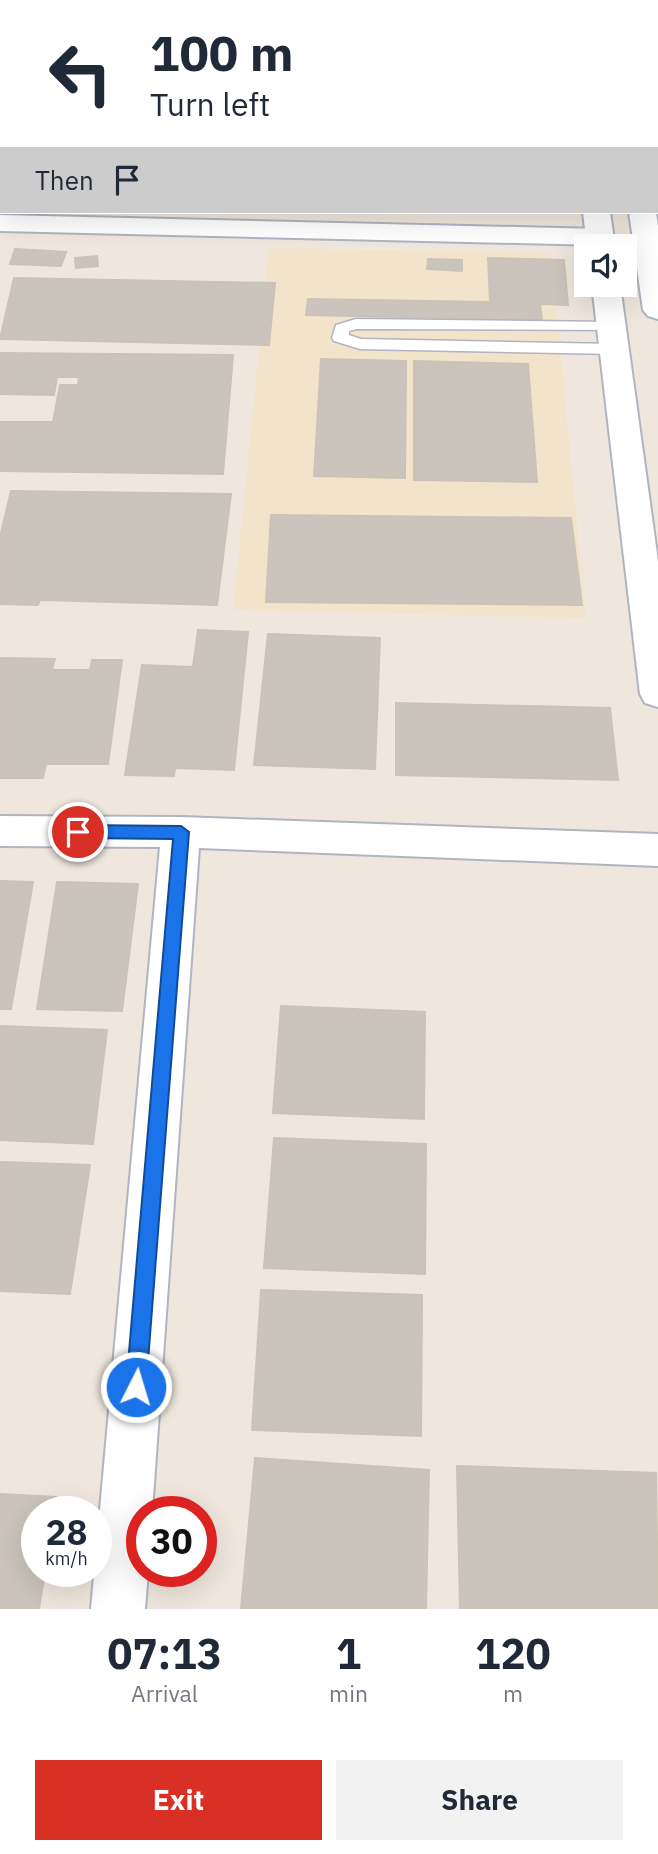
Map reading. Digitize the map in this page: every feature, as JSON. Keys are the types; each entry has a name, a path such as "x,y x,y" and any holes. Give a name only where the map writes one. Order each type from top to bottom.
{"street":[{"path":"642,214 658,310"},
{"path":"0,223 599,232"},
{"path":"608,297 657,679"},
{"path":"0,831 181,832 658,850"},
{"path":"118,1609 181,832"}],"lane":[{"path":"356,324 613,338 360,344 340,338 342,328 356,324"}],"shaded area":[{"path":"269,248 551,253 586,618 233,610"}],"building":[{"path":"15,249 66,252 61,266 10,264"},
{"path":"97,256 98,266 76,268 75,258"},
{"path":"488,258 564,260 568,305 540,304 542,320 306,315 308,299 490,302"},
{"path":"428,259 462,260 462,271 427,269"},
{"path":"14,278 275,283 269,345 0,339"},
{"path":"0,353 233,355 223,474 0,471 0,422 53,422 60,385 78,385 79,377 57,377 54,395 0,394"},
{"path":"321,359 406,361 405,478 314,476"},
{"path":"414,361 528,364 537,482 414,480"},
{"path":"11,491 231,494 217,605 40,600 38,605 0,604 0,537"},
{"path":"271,515 571,518 582,605 266,602"},
{"path":"198,630 248,632 234,770 175,768 174,776 125,775 142,665 193,667"},
{"path":"268,634 380,638 375,769 254,765"},
{"path":"0,658 55,659 52,670 90,670 92,660 122,660 108,764 46,764 43,778 0,778"},
{"path":"396,703 610,708 618,780 396,775"},
{"path":"0,881 33,882 11,1009 0,1009"},
{"path":"57,882 138,884 122,1011 37,1009"},
{"path":"281,1006 425,1012 424,1119 273,1113"},
{"path":"0,1026 107,1030 93,1144 0,1140"},
{"path":"274,1138 426,1144 425,1274 264,1268"},
{"path":"0,1162 90,1165 70,1294 0,1291"},
{"path":"261,1290 422,1295 421,1436 252,1430"},
{"path":"255,1458 429,1470 426,1609 241,1609"},
{"path":"457,1466 656,1473 658,1609 460,1609"},
{"path":"0,1494 37,1496 21,1496 21,1587 43,1587 39,1609 0,1609"}],"route":[{"path":"78,832 181,832 136,1387"}]}
